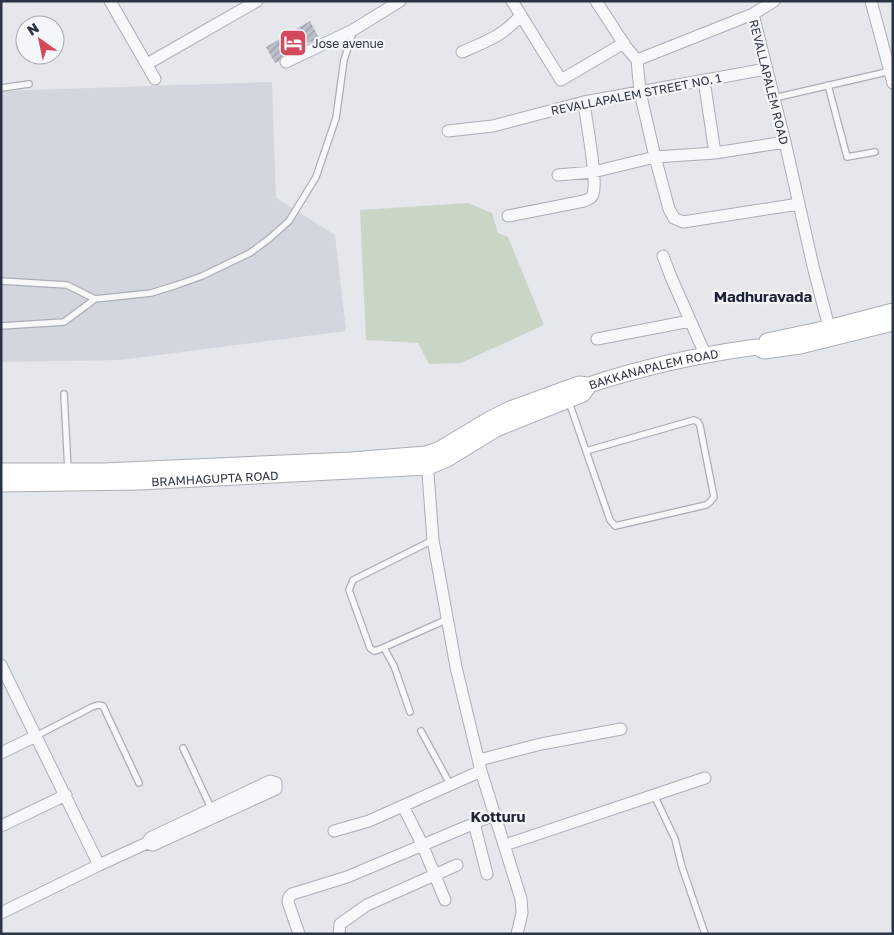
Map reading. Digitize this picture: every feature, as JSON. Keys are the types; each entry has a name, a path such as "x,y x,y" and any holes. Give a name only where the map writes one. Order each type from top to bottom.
{"street":[{"path":"147,64 257,1"},
{"path":"286,62 353,30 400,1"},
{"path":"512,1 561,80 624,43"},
{"path":"596,1 624,43 638,60 640,92 655,157 669,208 674,218 683,222 799,204"},
{"path":"753,14 774,1"},
{"path":"871,1 893,83"},
{"path":"114,2 155,79"},
{"name":"REVALLAPALEM ROAD","path":"638,60 753,14 830,334"},
{"path":"462,52 491,40 504,32 521,15"},
{"name":"REVALLAPALEM STREET NO. 1","path":"448,131 493,126 584,102 766,69"},
{"path":"704,80 715,153"},
{"path":"508,216 584,201 591,198 594,194 584,102"},
{"path":"558,176 593,172 655,157 715,153 785,142"},
{"path":"664,256 670,277 705,354"},
{"path":"830,334 893,311"},
{"path":"597,340 690,322"},
{"name":"BAKKANAPALEM ROAD","path":"427,460 440,449 510,409 579,384 589,385 665,362 705,354 757,347 764,351 830,334 893,323"},
{"path":"517,934 522,913 521,899 494,815 465,707 433,540 427,460 447,459 496,429 583,394 589,385"},
{"name":"BRAMHAGUPTA ROAD","path":"1,471 68,472 400,457 427,460"},
{"name":"BRAMHAGUPTA ROAD","path":"1,484 194,480 427,460"},
{"path":"3,672 66,795 99,865"},
{"path":"334,831 359,825 403,806 450,784 480,765 541,744 621,729"},
{"path":"1,753 36,736"},
{"path":"505,845 705,778"},
{"path":"1,913 99,865 147,844 153,845 270,781 276,783 276,789 214,813"},
{"path":"1,826 66,795"},
{"path":"403,806 422,844 445,900"},
{"path":"299,934 288,902 292,894 347,877 494,815"},
{"path":"474,823 487,874"},
{"path":"339,934 340,924 362,908 457,865"}],"lane":[{"path":"1,326 64,322 95,299 151,293 202,276 250,253 289,221 316,177 327,148 336,118 344,60 353,30"},
{"path":"774,98 891,71"},
{"path":"1,88 29,84"},
{"path":"828,85 847,158 875,152"},
{"path":"1,281 67,285 95,299"},
{"path":"64,394 68,472"},
{"path":"569,400 586,451 610,520 615,526 706,506 714,497 700,426 694,420 586,451"},
{"path":"433,540 353,580 349,590 370,648 374,651 448,619"},
{"path":"384,648 394,666 410,712"},
{"path":"36,736 92,707 103,706 138,783"},
{"path":"420,731 450,784"},
{"path":"182,748 214,813"},
{"path":"654,795 675,839 682,867 705,934"}],"shaded area":[{"path":"272,82 276,198 335,235 346,331 120,360 1,362 1,91"}],"green space":[{"path":"468,203 492,213 498,233 508,237 544,325 461,363 429,364 418,343 366,340 360,210"}],"building":[{"name":"Jose avenue","path":"310,21 319,38 283,55 275,63 266,47"}],"place":[{"name":"Jose avenue","path":"293,43"}],"district":[{"name":"Madhuravada","path":"763,296"},
{"name":"Kotturu","path":"498,816"}]}
